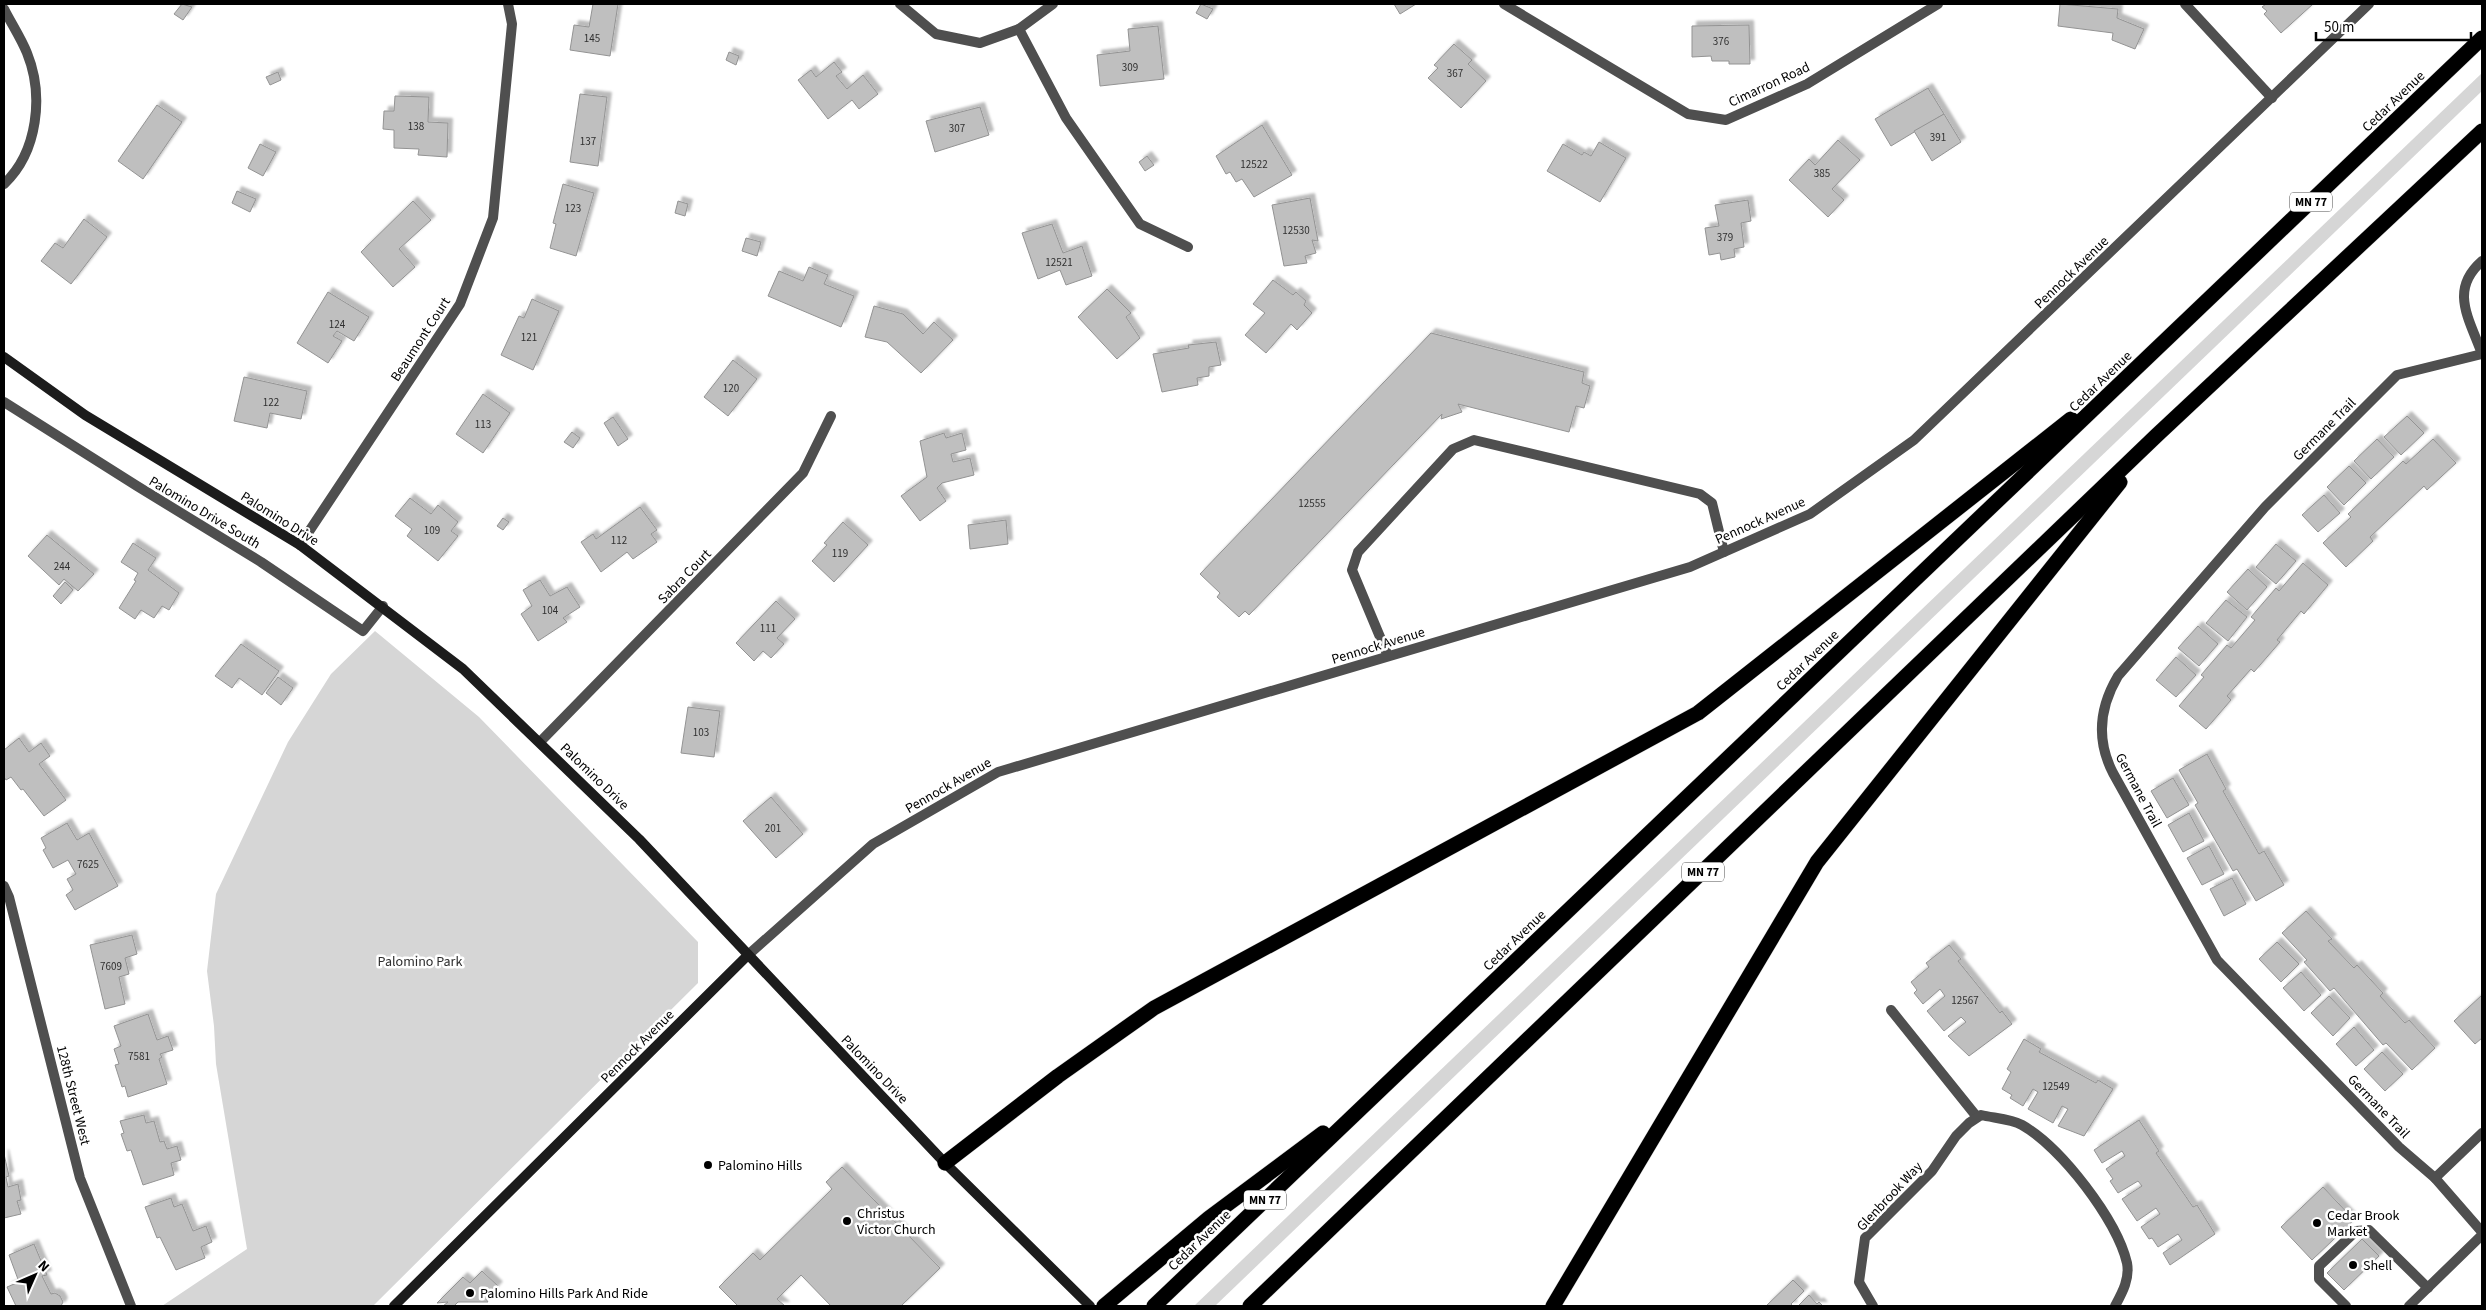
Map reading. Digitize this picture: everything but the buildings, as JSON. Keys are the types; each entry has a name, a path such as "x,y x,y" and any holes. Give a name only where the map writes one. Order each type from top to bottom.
{"highway":[{"name":"Cedar Avenue","path":"1154,1306 2482,38"},
{"name":"MN 77","path":"1250,1306 2156,436 2482,131"},
{"path":"945,1163 1058,1076 1154,1008 1698,713 2139,365"},
{"path":"1553,1306 1817,862 2156,436"},
{"path":"1104,1306 1210,1218 1377,1093"}],"street":[{"name":"Beaumont Court","path":"300,545 460,304 493,218 512,24 508,4"},
{"path":"900,4 936,34 980,43 1019,29 1053,4"},
{"name":"Cimarron Road","path":"1504,4 1688,114 1726,120 1807,84 1938,4"},
{"path":"2185,4 2272,98"},
{"name":"Pennock Avenue","path":"394,1306 748,955 873,844 998,772 1690,567 1810,514 1914,440 2368,4"},
{"path":"4,8 27,54 37,102 31,138 14,174 4,184"},
{"path":"1019,29 1066,118 1140,224 1188,247"},
{"path":"2482,261 2469,272 2463,288 2465,305 2482,354"},
{"name":"Germane Trail","path":"2482,354 2397,375 2265,507 2118,676 2105,702 2101,724 2106,760 2217,960 2399,1147 2435,1178 2482,1234"},
{"name":"Palomino Drive","path":"4,357 85,415 300,545 464,669 639,839 945,1163 1090,1306"},
{"name":"Palomino Drive South","path":"4,402 136,486 261,562 363,631 383,606"},
{"name":"Sabra Court","path":"540,742 803,473 831,416"},
{"path":"1388,656 1352,570 1358,552 1453,449 1474,440 1700,494 1712,503 1724,552"},
{"name":"128th Street West","path":"4,886 11,906 80,1178 131,1306"},
{"path":"1891,1010 1977,1117 1981,1115 2021,1124 2054,1150 2089,1192 2113,1226 2127,1265 2125,1287 2115,1306"},
{"name":"Glenbrook Way","path":"1873,1306 1859,1282 1865,1238 1932,1171 1956,1136 1977,1117"},
{"path":"2435,1178 2482,1134"},
{"path":"2346,1306 2319,1279 2319,1266 2356,1231 2369,1230 2428,1288"},
{"path":"2409,1306 2482,1234"}],"green space":[{"path":"2482,73 2482,91 1215,1306 1194,1306"},
{"name":"Palomino Park","path":"375,631 479,717 698,942 698,983 373,1306 162,1306 247,1249 216,1064 214,1026 207,971 216,894 288,742 331,674"}],"place":[{"name":"Palomino Hills","path":"708,1165"},
{"name":"Christus Victor Church","path":"847,1221"},
{"name":"Cedar Brook Market","path":"2317,1223"},
{"name":"Shell","path":"2353,1265"},
{"name":"Palomino Hills Park And Ride","path":"470,1293"}]}
